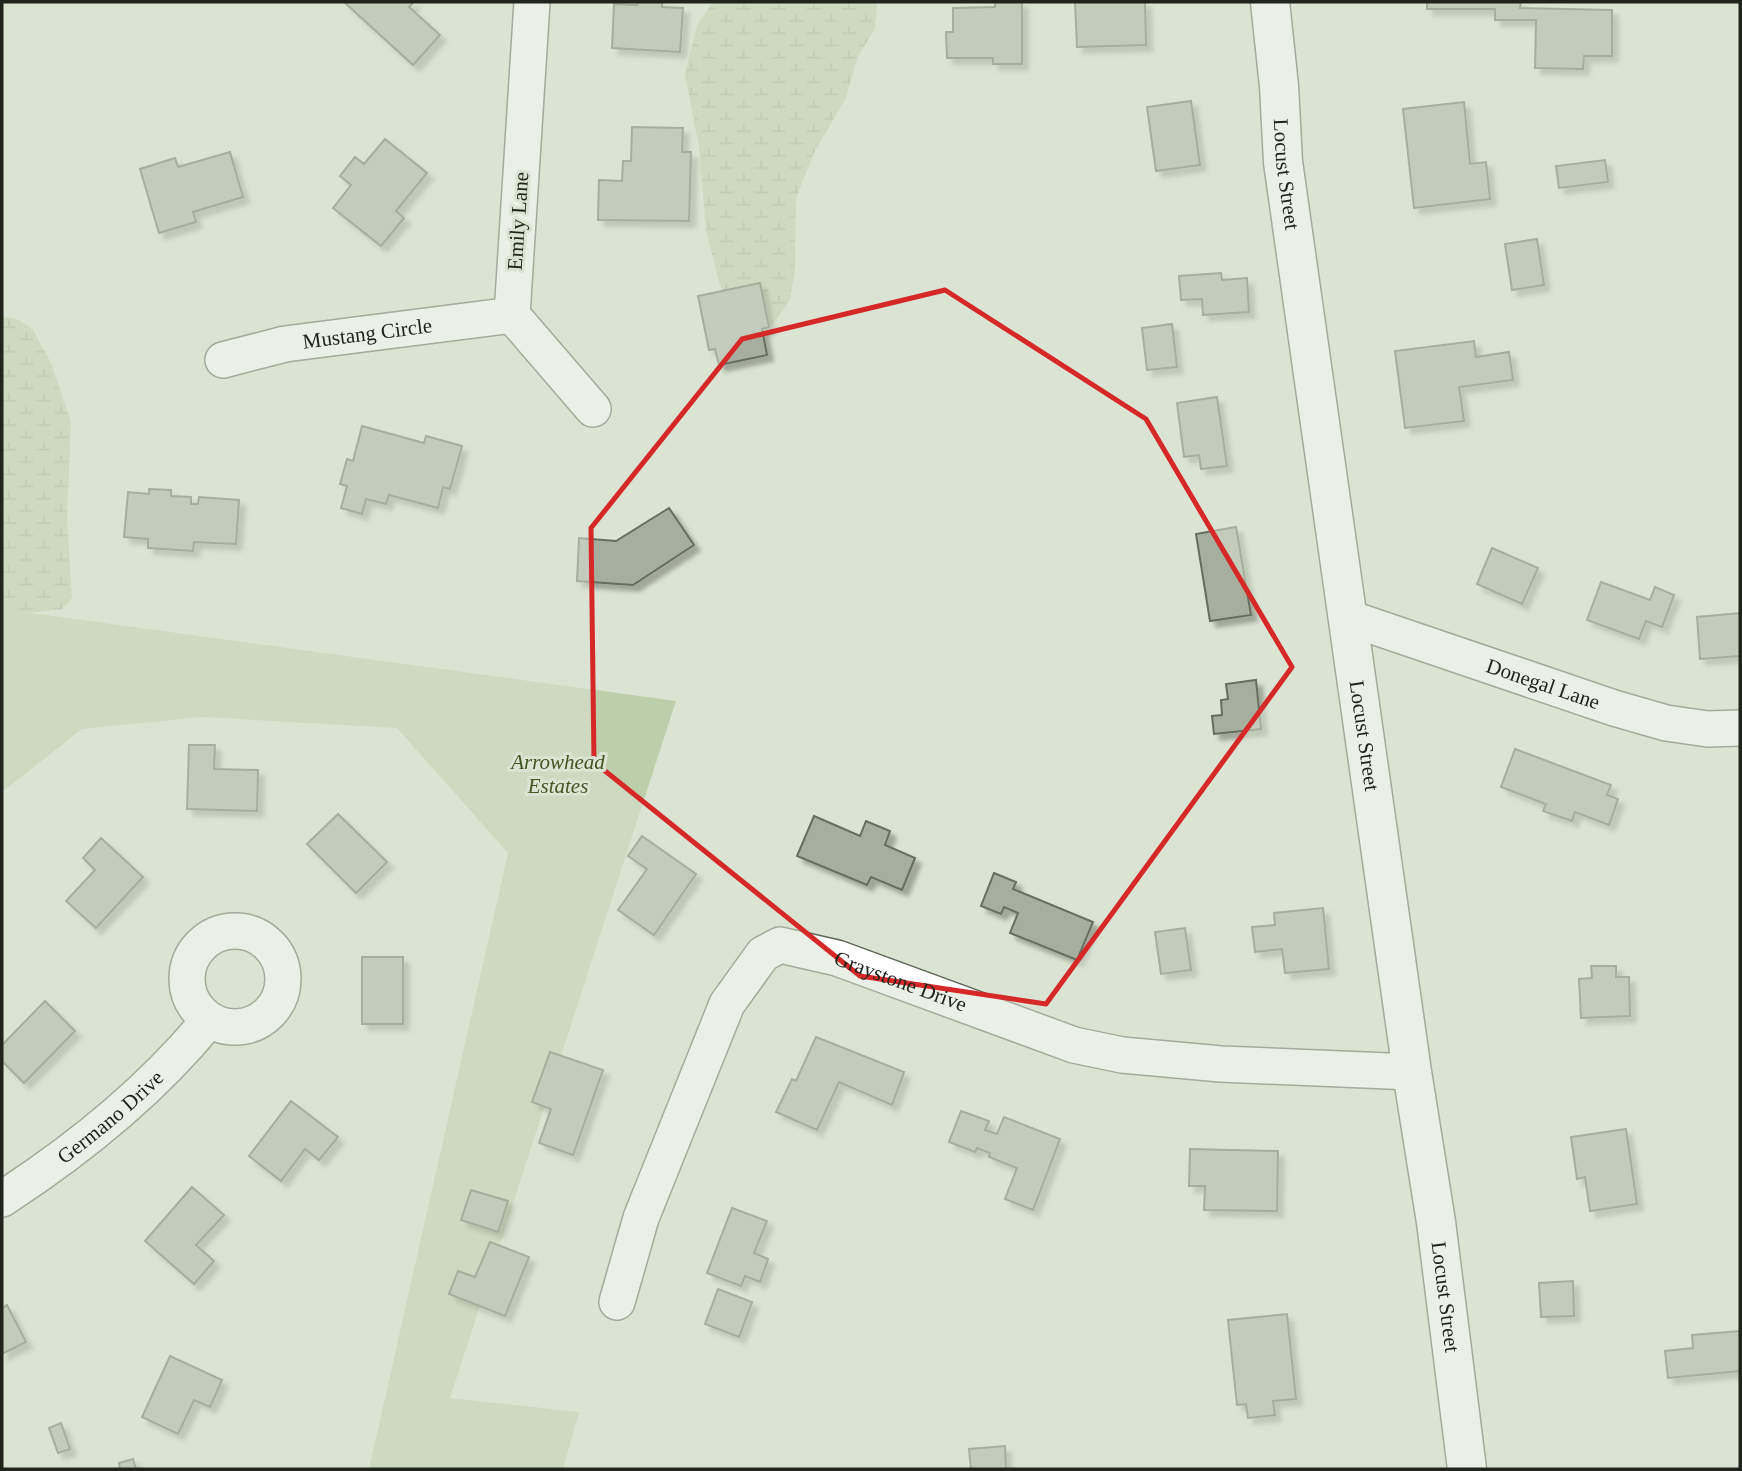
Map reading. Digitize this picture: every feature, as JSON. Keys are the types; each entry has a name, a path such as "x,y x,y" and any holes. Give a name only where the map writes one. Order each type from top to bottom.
{"main road":[{"name":"Locust Street","path":"1270,2 1279,86 1283,162 1412,1072 1436,1222 1467,1469"}],"street":[{"name":"Emily Lane","path":"512,315 532,2"},
{"name":"Mustang Circle","path":"223,360 285,344 512,315"},
{"path":"512,315 593,409"},
{"name":"Donegal Lane","path":"1349,618 1614,708 1676,724 1708,729 1740,728"},
{"name":"Graystone Drive","path":"617,1302 641,1218 727,1004 763,954 780,945 837,958 1074,1045 1122,1055 1221,1064 1412,1072"},
{"name":"Germano Drive","path":"2,1199 69,1153 117,1114 173,1063 209,1020"}],"highlighted area":[{"path":"945,290 1146,419 1292,667 1046,1004 860,976 594,762 591,528 742,339"}],"green space":[{"path":"713,2 875,2 877,7 875,29 858,56 846,98 814,153 796,198 795,269 790,300 772,325 746,331 721,289 706,231 699,147 685,75 697,25"},
{"path":"2,316 19,320 33,330 52,365 71,422 67,519 72,598 62,609 2,616"},
{"name":"Arrowhead Estates","path":"2,609 676,701 450,1398 579,1412 563,1469 369,1469 508,853 397,728 202,717 82,729 2,792"}],"building":[{"path":"344,2 414,2 409,7 440,35 413,65"},
{"path":"637,2 662,2 662,7 683,8 680,52 612,48 614,4 637,5"},
{"path":"995,2 1022,2 1022,64 993,64 993,58 947,58 946,32 953,32 953,8 995,7"},
{"path":"1075,2 1145,2 1146,45 1077,47"},
{"path":"1427,2 1521,2 1520,8 1612,10 1612,56 1584,56 1583,69 1535,68 1536,20 1495,20 1495,9 1427,9"},
{"path":"1191,101 1200,165 1156,171 1147,107"},
{"path":"1464,102 1470,164 1486,162 1490,199 1414,208 1403,109"},
{"path":"632,127 683,128 682,152 691,152 689,221 598,220 599,180 622,181 623,161 631,161"},
{"path":"385,139 427,173 396,211 404,218 381,246 333,208 351,185 340,176 355,157 364,164"},
{"path":"230,152 243,197 193,212 196,222 159,233 140,169 175,158 178,167"},
{"path":"1605,160 1608,182 1559,188 1556,166"},
{"path":"1537,239 1544,285 1512,290 1505,244"},
{"path":"1221,273 1222,280 1247,278 1249,312 1203,315 1202,299 1181,300 1179,276"},
{"path":"760,283 769,327 762,329 767,355 719,365 715,349 709,350 698,296"},
{"path":"1172,324 1177,367 1147,370 1142,328"},
{"path":"1474,341 1476,357 1509,352 1513,380 1459,387 1464,421 1405,428 1395,351"},
{"path":"1217,397 1227,466 1201,469 1199,455 1184,457 1177,403"},
{"path":"362,426 424,443 426,436 462,446 450,489 443,487 438,508 389,495 386,504 366,499 362,514 341,508 347,486 340,484 347,459 353,461"},
{"path":"149,489 171,490 171,496 191,497 191,504 198,504 199,497 239,500 236,544 194,542 193,551 148,548 148,539 124,537 128,492 149,494"},
{"path":"669,508 694,545 633,585 577,581 579,538 616,541"},
{"path":"1236,527 1251,615 1210,621 1196,534"},
{"path":"1492,548 1538,568 1522,604 1477,584"},
{"path":"1601,582 1650,600 1655,587 1674,595 1662,627 1646,621 1639,639 1587,620"},
{"path":"1740,613 1740,656 1700,659 1697,617"},
{"path":"1256,680 1261,729 1214,734 1212,716 1222,715 1221,700 1228,699 1226,684"},
{"path":"189,745 215,745 214,769 258,770 257,811 187,809"},
{"path":"1515,749 1611,785 1607,795 1618,799 1609,825 1575,812 1572,821 1543,811 1546,804 1501,787"},
{"path":"338,814 387,862 356,893 307,844"},
{"path":"814,816 860,836 866,821 890,831 885,845 915,858 902,890 871,877 867,885 797,856"},
{"path":"642,836 696,874 654,935 618,910 647,869 628,856"},
{"path":"101,838 143,877 96,928 66,901 95,870 83,858"},
{"path":"994,873 1016,882 1013,889 1093,922 1077,960 1010,933 1018,913 1004,907 1001,914 981,906"},
{"path":"1323,908 1329,969 1285,973 1282,949 1255,952 1252,927 1275,925 1274,913"},
{"path":"1185,928 1191,970 1161,974 1155,932"},
{"path":"362,957 403,957 403,1024 362,1024"},
{"path":"1591,966 1616,966 1616,977 1629,977 1630,1016 1581,1018 1579,979 1592,978"},
{"path":"45,1001 75,1031 24,1083 2,1061 2,1045"},
{"path":"816,1037 904,1072 892,1105 839,1082 817,1130 776,1112 792,1079 796,1081"},
{"path":"550,1052 603,1070 573,1155 539,1143 551,1109 532,1102"},
{"path":"291,1101 338,1137 319,1160 305,1149 281,1181 249,1156"},
{"path":"961,1111 989,1121 985,1130 997,1134 1004,1117 1060,1139 1033,1210 1005,1199 1017,1168 989,1157 990,1153 977,1148 975,1152 949,1142"},
{"path":"1626,1129 1637,1204 1590,1211 1585,1177 1577,1179 1571,1137"},
{"path":"1190,1149 1278,1151 1277,1211 1204,1210 1205,1186 1189,1186"},
{"path":"192,1187 224,1215 196,1245 214,1261 194,1284 145,1241"},
{"path":"471,1190 508,1201 498,1232 461,1220"},
{"path":"732,1208 767,1221 754,1253 768,1259 760,1282 745,1276 741,1286 707,1273"},
{"path":"490,1242 529,1257 505,1316 449,1294 458,1271 475,1277"},
{"path":"1573,1281 1574,1316 1541,1317 1539,1283"},
{"path":"718,1289 752,1302 739,1337 705,1324"},
{"path":"7,1305 26,1342 2,1354 2,1308"},
{"path":"1287,1314 1296,1399 1273,1401 1275,1415 1248,1418 1246,1404 1237,1405 1228,1320"},
{"path":"1740,1331 1740,1371 1668,1378 1665,1351 1693,1348 1692,1335"},
{"path":"170,1356 222,1380 210,1407 194,1400 178,1434 142,1417"},
{"path":"61,1423 70,1449 58,1453 49,1428"},
{"path":"1005,1446 1006,1469 971,1469 969,1449"},
{"path":"133,1459 136,1469 120,1469 119,1463"}]}
